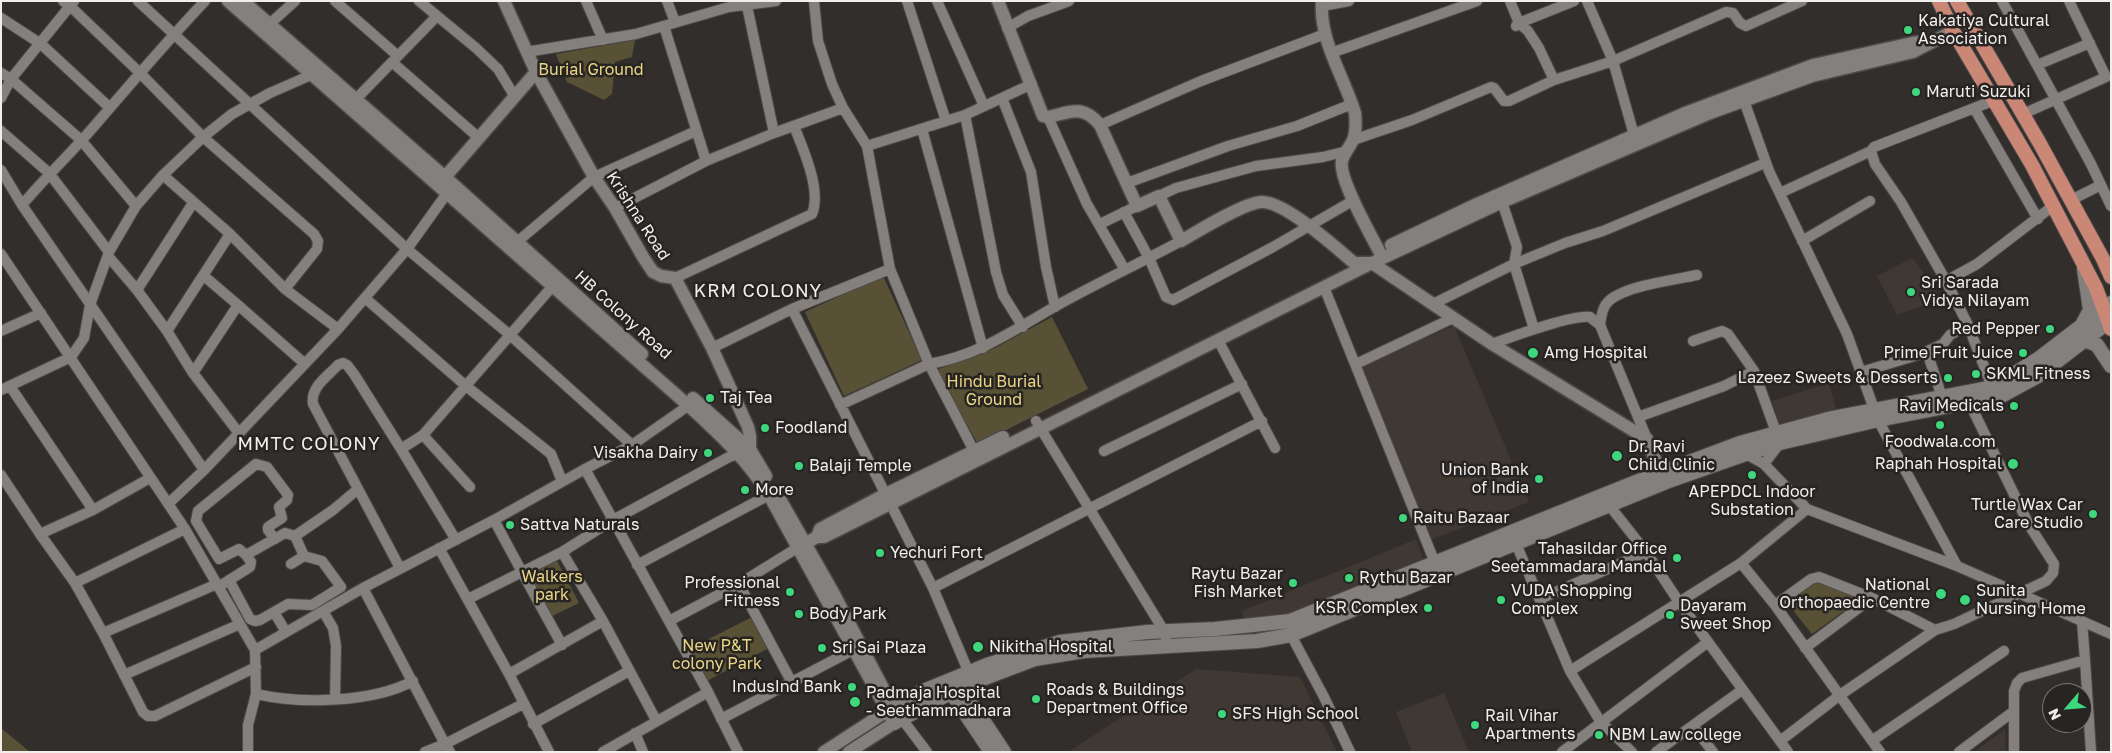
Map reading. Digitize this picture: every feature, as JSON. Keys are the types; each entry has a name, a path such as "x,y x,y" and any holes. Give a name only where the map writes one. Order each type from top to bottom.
{"main road":[{"path":"1939,1 1953,31 1995,100 2053,206 2083,262 2109,317"},
{"path":"1957,1 2107,260 2111,276"},
{"path":"2082,326 2090,310 2083,262"},
{"path":"1876,415 1970,404 1995,392 2082,326 2109,317"},
{"path":"898,721 956,689 1036,659 1084,651 1257,641 1291,635 1513,537 1604,500 1660,472 1733,445 1779,438 1942,397 1995,392 2026,384 2085,340 2109,317"},
{"path":"2085,340 2097,345 2111,366"},
{"path":"1604,500 1666,482 1746,454 1779,438"},
{"path":"890,709 922,692 969,673 1042,646 1060,642 1164,631 1215,630 1290,621 1435,563 1513,537"},
{"path":"956,689 991,752"},
{"path":"956,689 1004,752"}],"street":[{"path":"138,1 407,249 510,335 632,445"},
{"path":"22,205 205,1"},
{"path":"228,1 265,28 311,75 449,185 555,283 422,435 402,449"},
{"name":"HB Colony Road","path":"243,1 265,28 355,100 449,185 517,242 555,283 745,451 807,542 890,709 898,721"},
{"path":"265,28 295,1"},
{"path":"335,1 479,138"},
{"path":"419,1 436,17 476,48 498,69 515,97"},
{"name":"Krishna Road","path":"504,1 536,72 594,177 654,272 661,276 674,278 712,348 748,427 750,436 745,451"},
{"path":"586,1 603,40"},
{"path":"666,1 675,22"},
{"path":"814,1 818,40 832,84 843,108 867,146 890,269 929,364 974,451"},
{"path":"907,1 946,121"},
{"path":"937,1 984,106"},
{"path":"998,1 1032,84 1039,111 1043,116 1048,117 1083,111 1091,115 1100,125 1137,206"},
{"path":"1008,28 1028,16 1069,1"},
{"path":"1349,1 1322,4 1322,19 1331,53 1355,113 1356,126 1350,145 1342,160 1341,169 1379,251"},
{"path":"1331,53 1477,1"},
{"path":"1510,1 1518,25 1528,31 1539,48 1554,80"},
{"path":"1518,25 1574,1"},
{"path":"1587,1 1613,61 1636,141"},
{"path":"1100,224 1176,188 1256,166 1324,157 1491,87 1494,88 1504,101 1509,101 1554,80 1613,61 1726,12 1733,13 1740,23 1746,26 1802,1"},
{"path":"2002,1 2111,206"},
{"path":"2023,114 2108,76 2069,1"},
{"path":"526,52 636,34 729,7 770,2"},
{"path":"1,98 11,79 41,44 69,3 140,72 202,137 314,234 318,241 317,249 285,289"},
{"path":"747,6 774,133"},
{"path":"355,100 436,17"},
{"path":"1,18 41,44 110,108"},
{"path":"664,26 706,161"},
{"path":"889,499 1354,262 1477,204 1710,113 1743,97 1812,76 1913,52 1953,31"},
{"path":"1100,125 1201,81 1325,34"},
{"path":"2037,65 2090,43"},
{"path":"168,504 204,470 238,432 338,329 407,249 479,138 536,72"},
{"path":"1,73 11,79 81,140 136,206"},
{"path":"93,510 6,388 71,357 84,338 90,305 109,254 136,206 164,175 202,137 250,104 311,75"},
{"path":"867,146 965,115 1032,84"},
{"path":"1743,97 1766,162 1780,194 1847,334 1876,415 1957,566"},
{"path":"1002,98 1031,172 1046,267 1055,306"},
{"path":"1780,194 1871,151 1874,147 1995,100"},
{"path":"1127,183 1228,146 1296,126 1352,104"},
{"path":"615,208 706,161 774,133 843,108"},
{"path":"1974,108 2038,219"},
{"path":"965,115 996,272 1003,295 1023,327"},
{"path":"1048,117 1087,204 1125,270"},
{"path":"674,278 812,214 814,208 812,176 794,126"},
{"path":"922,129 983,348"},
{"path":"1,131 49,173 167,331 193,373 238,432"},
{"path":"517,242 594,177 696,131"},
{"path":"669,621 739,584 807,542 824,537 974,451 1038,424 1218,340 1372,263 1636,141"},
{"path":"1871,151 1875,164 1901,202 1946,282 1968,325 1995,392"},
{"path":"1324,157 1341,169"},
{"path":"1433,304 1514,264 1565,243 1603,231 1766,162"},
{"path":"1,170 22,205 204,470"},
{"path":"164,175 230,234 285,289 338,329"},
{"path":"2077,197 2101,185"},
{"path":"1160,196 1181,241"},
{"path":"1124,212 1149,258 1166,297 1174,300 1311,226 1354,200"},
{"path":"1802,241 1870,201"},
{"path":"137,290 192,202"},
{"path":"840,405 929,364 983,348 1023,327 1055,306 1245,207 1259,202 1270,203 1311,226 1354,262 1372,263 1492,344 1647,439"},
{"path":"1502,202 1517,247 1514,264 1534,329"},
{"path":"1946,282 1977,264 2053,206"},
{"path":"167,331 230,234"},
{"path":"1,254 5,267 41,313 185,529 255,650 256,694 248,725 248,752"},
{"path":"712,348 792,309 890,269"},
{"path":"1600,325 1605,305 1612,299 1638,287 1697,275"},
{"path":"204,276 305,364"},
{"path":"1324,287 1435,563"},
{"path":"365,298 466,386 551,454 562,481"},
{"path":"193,373 238,305"},
{"path":"792,309 933,588 969,673"},
{"path":"1,331 41,313"},
{"path":"1492,344 1534,329 1585,316 1595,320 1600,325 1660,472"},
{"path":"1356,364 1453,318"},
{"path":"1860,372 1927,352 1943,344 1950,335 1968,325"},
{"path":"1693,341 1722,332 1728,334 1754,371 1779,438 1764,464"},
{"path":"1218,340 1275,448"},
{"path":"1927,352 1942,397"},
{"path":"400,568 313,404 312,397 315,389 338,365 343,363 347,365 402,449 456,540"},
{"path":"1638,417 1724,386 1754,371"},
{"path":"1104,452 1242,384"},
{"path":"255,650 400,568 494,520 562,481 632,445 692,403"},
{"path":"1780,741 1840,695 1935,630 1954,624 2046,581 2054,573 2054,564 2029,525 1970,404"},
{"path":"933,588 1089,507 1262,421"},
{"path":"1038,424 1164,631 1168,646"},
{"path":"422,435 470,487"},
{"path":"468,599 562,552 613,520 729,457 745,451 769,495 807,542 852,650 890,709 824,752"},
{"path":"1746,454 1764,464 1807,509 1957,566 2111,634"},
{"path":"219,559 196,521 196,516 198,511 256,464 267,467 288,495 287,500 280,507 282,518 268,527 268,530 275,539"},
{"path":"585,469 708,692 738,752"},
{"path":"1,475 75,583 143,712 148,716 155,716 256,668"},
{"path":"40,534 93,510 150,478"},
{"path":"295,536 333,510 358,489"},
{"path":"637,564 769,495"},
{"path":"1604,500 1646,552 1679,602 1788,752"},
{"path":"1570,671 1741,563 1807,509"},
{"path":"494,520 562,645"},
{"path":"75,583 185,529"},
{"path":"246,555 285,533 295,536 304,556"},
{"path":"1513,537 1570,671 1600,721 1632,752"},
{"path":"439,548 509,674 549,752"},
{"path":"103,633 229,580 250,567 251,562 239,549 206,566"},
{"path":"562,552 603,621 656,720"},
{"path":"1540,599 1646,552"},
{"path":"291,564 304,556 322,561 347,597"},
{"path":"1741,563 1775,605 1880,752"},
{"path":"1775,605 1815,577 1872,598 1935,630"},
{"path":"229,580 250,619 255,621 288,604 312,605 341,587"},
{"path":"739,584 791,681"},
{"path":"364,588 447,748"},
{"path":"1805,648 1872,598"},
{"path":"323,610 333,628 336,646 335,699"},
{"path":"274,612 286,632"},
{"path":"509,674 603,621"},
{"path":"2082,621 2091,752"},
{"path":"124,675 240,624"},
{"path":"1291,635 1324,697 1350,752"},
{"path":"1562,752 1600,721 1708,642"},
{"path":"720,719 852,650"},
{"path":"1873,740 2004,651"},
{"path":"2014,752 2014,691 2017,683 2022,678 2085,660"},
{"path":"534,724 629,671"},
{"path":"256,694 299,700 335,699 383,694 412,681"},
{"path":"1656,752 1742,690"},
{"path":"603,752 708,692"},
{"path":"425,752 447,748 523,704"},
{"path":"1959,752 2014,712"},
{"path":"849,752 898,721 926,752"},
{"path":"1693,726 1713,752"},
{"path":"635,733 643,752"}],"shaded area":[{"name":"Sri Sarada Vidya Nilayam","path":"1912,258 1941,299 1897,315 1877,276"},
{"path":"1454,326 1529,502 1430,540 1357,365"},
{"path":"1829,383 1836,409 1780,426 1772,401"},
{"name":"Rythu Bazar","path":"1416,539 1423,559 1284,616 1244,620 1242,611"},
{"name":"SFS High School","path":"1196,669 1300,677 1337,752 1068,752"},
{"path":"1444,693 1469,752 1412,752 1396,712"},
{"path":"2005,729 2006,752 1974,752"}],"green space":[{"name":"Burial Ground","path":"635,40 632,57 615,62 612,94 604,100 567,82 556,54"},
{"path":"883,276 922,360 844,396 805,312"},
{"name":"Hindu Burial Ground","path":"1052,317 1088,389 978,444 936,370 995,348"},
{"name":"Walkers park","path":"554,555 579,603 550,617 524,570"},
{"path":"1816,579 1862,598 1812,634 1787,603"},
{"name":"New P&T colony Park","path":"752,617 761,630 767,649 705,682 689,649"},
{"path":"1,728 30,752 1,752"}],"place":[{"name":"Kakatiya Cultural Association","path":"1908,30"},
{"name":"Maruti Suzuki","path":"1916,92"},
{"name":"Sri Sarada Vidya Nilayam","path":"1911,292"},
{"name":"Red Pepper","path":"2050,329"},
{"name":"Amg Hospital","path":"1533,353"},
{"name":"Prime Fruit Juice","path":"2023,353"},
{"name":"SKML Fitness","path":"1976,374"},
{"name":"Lazeez Sweets & Desserts","path":"1948,378"},
{"name":"Taj Tea","path":"710,398"},
{"name":"Ravi Medicals","path":"2014,406"},
{"name":"Foodwala.com","path":"1940,425"},
{"name":"Foodland","path":"765,428"},
{"name":"Visakha Dairy","path":"708,453"},
{"name":"Dr. Ravi Child Clinic","path":"1617,456"},
{"name":"Raphah Hospital","path":"2013,464"},
{"name":"Balaji Temple","path":"799,466"},
{"name":"APEPDCL Indoor Substation","path":"1752,475"},
{"name":"Union Bank of India","path":"1539,479"},
{"name":"More","path":"745,490"},
{"name":"Turtle Wax Car Care Studio","path":"2093,514"},
{"name":"Raitu Bazaar","path":"1403,518"},
{"name":"Sattva Naturals","path":"510,525"},
{"name":"Yechuri Fort","path":"880,553"},
{"name":"Tahasildar Office Seetammadara Mandal","path":"1677,558"},
{"name":"Rythu Bazar","path":"1349,578"},
{"name":"Raytu Bazar Fish Market","path":"1293,583"},
{"name":"Professional Fitness","path":"790,592"},
{"name":"National Orthopaedic Centre","path":"1941,594"},
{"name":"VUDA Shopping Complex","path":"1501,600"},
{"name":"Sunita Nursing Home","path":"1965,600"},
{"name":"KSR Complex","path":"1428,608"},
{"name":"Body Park","path":"799,614"},
{"name":"Dayaram Sweet Shop","path":"1670,615"},
{"name":"Nikitha Hospital","path":"978,647"},
{"name":"Sri Sai Plaza","path":"822,648"},
{"name":"IndusInd Bank","path":"852,687"},
{"name":"Roads & Buildings Department Office","path":"1036,699"},
{"name":"Padmaja Hospital - Seethammadhara","path":"855,702"},
{"name":"SFS High School","path":"1222,714"},
{"name":"Rail Vihar Apartments","path":"1475,725"},
{"name":"NBM Law college","path":"1599,735"}],"district":[{"name":"KRM COLONY","path":"758,291"},
{"name":"MMTC COLONY","path":"309,444"}]}
